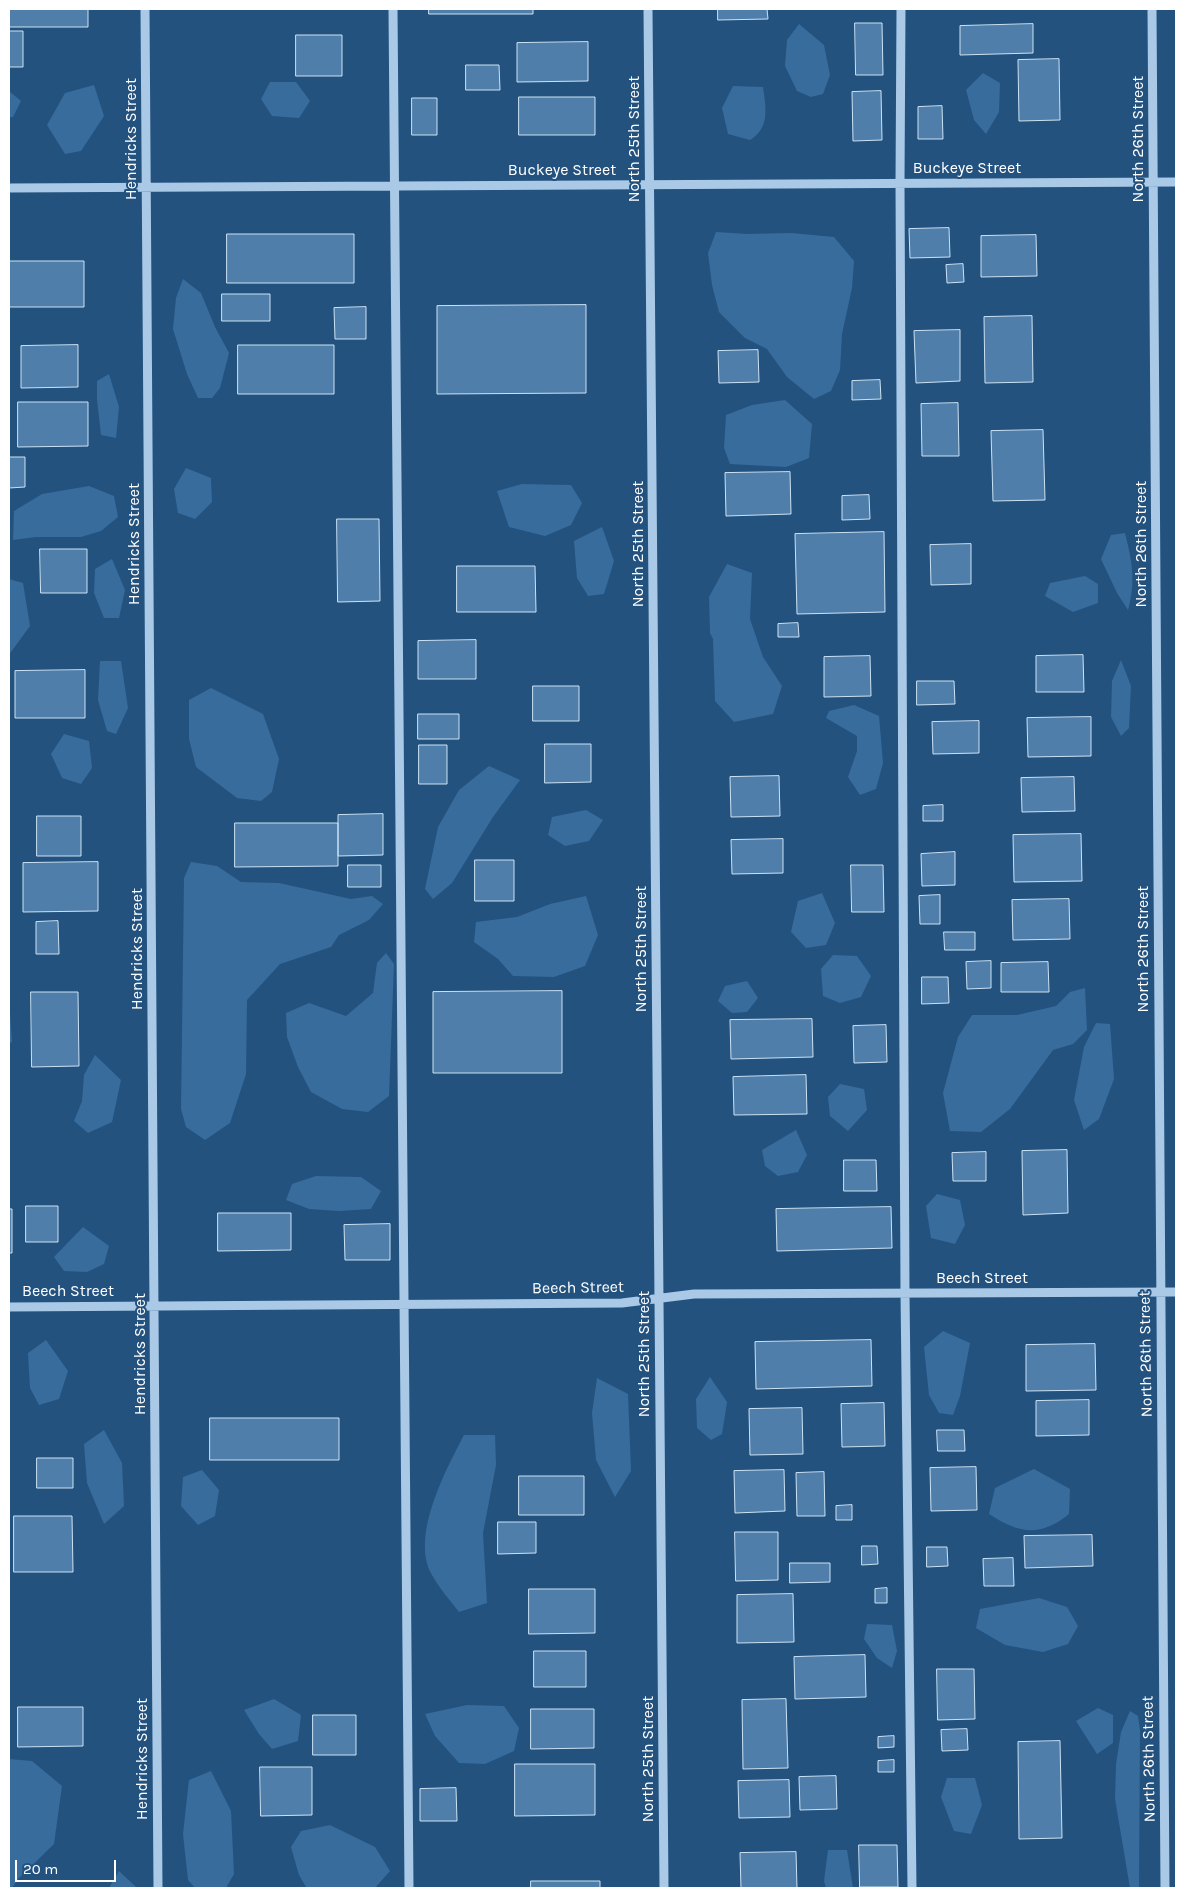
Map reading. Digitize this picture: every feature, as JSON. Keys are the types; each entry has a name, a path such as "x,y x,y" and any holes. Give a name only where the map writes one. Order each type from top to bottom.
{"street":[{"name":"Hendricks Street","path":"145,9 158,1888"},
{"path":"393,9 409,1888"},
{"name":"North 25th Street","path":"648,9 664,1888"},
{"path":"901,9 900,183 906,1293 912,1888"},
{"name":"North 26th Street","path":"1152,9 1165,1888"},
{"name":"Buckeye Street","path":"9,188 1176,182"},
{"name":"Beech Street","path":"9,1307 622,1303 694,1294 1176,1292"}],"shaded area":[{"path":"799,24 824,45 830,75 823,94 811,97 797,91 785,66 787,40"},
{"path":"983,73 1000,83 999,112 986,134 974,120 966,90"},
{"path":"270,82 296,82 310,101 299,118 272,116 261,99"},
{"path":"94,85 104,116 81,151 65,154 47,125 65,93"},
{"path":"733,86 763,87 764,123 761,130 750,140 728,134 722,108"},
{"path":"9,91 21,101 13,117 9,117"},
{"path":"716,232 747,234 791,233 834,237 854,261 852,288 842,334 840,370 831,391 814,399 787,377 767,349 745,338 719,312 712,285 708,253"},
{"path":"183,279 201,293 215,327 229,353 220,388 212,398 198,398 187,374 173,329 176,298"},
{"path":"109,374 119,407 116,438 101,435 97,399 97,381"},
{"path":"785,400 812,424 809,458 786,467 730,464 724,448 726,415 752,405"},
{"path":"186,468 211,478 212,502 195,519 178,513 174,489"},
{"path":"522,484 571,485 582,503 571,525 545,536 509,527 497,491"},
{"path":"89,486 114,496 118,517 101,531 81,537 36,537 13,540 14,511 42,494"},
{"path":"602,527 614,561 604,594 588,596 577,578 574,541"},
{"path":"1125,533 1132,571 1132,590 1128,610 1117,593 1101,559 1111,535"},
{"path":"112,559 125,590 119,618 104,618 94,593 95,569"},
{"path":"727,564 752,573 750,619 763,657 782,686 773,714 734,722 715,701 713,639 710,633 709,597"},
{"path":"1085,576 1098,584 1098,603 1073,612 1045,596 1050,583"},
{"path":"9,579 23,583 30,626 9,653"},
{"path":"1121,660 1131,686 1129,728 1121,736 1111,717 1112,681"},
{"path":"100,661 121,661 128,708 116,734 107,731 98,700"},
{"path":"211,688 263,714 279,759 272,792 261,801 237,798 196,767 189,739 189,700"},
{"path":"854,705 879,716 883,763 876,789 860,795 848,777 857,751 857,736 826,718 829,711"},
{"path":"64,734 89,741 92,768 81,784 62,778 51,754"},
{"path":"489,766 520,780 493,817 452,883 433,899 425,889 438,827 459,790"},
{"path":"586,810 603,820 589,841 565,846 548,835 552,817"},
{"path":"191,862 217,866 241,882 279,883 351,899 372,896 383,904 369,920 339,935 331,947 280,964 247,1000 246,1074 230,1123 205,1140 186,1127 181,1109 184,878"},
{"path":"822,893 835,923 826,945 806,948 791,932 798,901"},
{"path":"586,896 598,935 585,966 554,977 513,976 498,959 474,942 476,922 517,917 550,904"},
{"path":"386,953 394,964 389,1096 368,1112 342,1109 311,1092 298,1067 287,1037 286,1013 309,1003 346,1016 373,993 377,963"},
{"path":"833,955 857,956 871,976 861,997 840,1003 823,996 821,969"},
{"path":"747,981 758,998 747,1012 732,1013 718,1001 725,986"},
{"path":"1085,988 1087,1030 1073,1044 1053,1050 1010,1109 981,1132 950,1131 943,1093 958,1037 972,1015 1017,1015 1056,1006 1070,992"},
{"path":"9,997 12,1042 9,1043"},
{"path":"1096,1023 1110,1024 1114,1079 1099,1119 1084,1130 1074,1100 1084,1047"},
{"path":"95,1055 121,1080 112,1122 88,1133 74,1121 82,1101 84,1075"},
{"path":"840,1084 864,1089 867,1110 848,1131 830,1116 828,1097"},
{"path":"796,1130 807,1155 798,1172 778,1176 765,1166 762,1150"},
{"path":"316,1176 361,1177 381,1191 371,1209 339,1211 309,1209 286,1200 292,1184"},
{"path":"937,1194 960,1200 965,1225 955,1244 931,1238 926,1206"},
{"path":"83,1227 109,1246 104,1264 87,1272 64,1271 54,1257"},
{"path":"943,1331 970,1343 960,1396 953,1415 939,1413 929,1395 924,1347"},
{"path":"46,1340 68,1371 59,1399 39,1405 30,1388 28,1353"},
{"path":"710,1377 727,1402 722,1434 711,1440 697,1428 696,1399"},
{"path":"597,1378 628,1394 631,1471 615,1497 596,1460 592,1413"},
{"path":"104,1430 122,1463 124,1506 104,1524 87,1483 84,1444"},
{"path":"464,1435 495,1435 496,1465 483,1533 487,1603 459,1612 432,1575 426,1559 425,1542 428,1523 440,1484"},
{"path":"1034,1469 1070,1489 1069,1514 1048,1527 1039,1530 1029,1530 1019,1529 989,1514 995,1488"},
{"path":"202,1470 219,1490 215,1516 198,1525 181,1506 183,1477"},
{"path":"1039,1598 1067,1607 1078,1626 1068,1644 1043,1652 1005,1645 976,1628 980,1609"},
{"path":"867,1624 892,1625 897,1651 892,1668 877,1658 864,1639"},
{"path":"274,1699 301,1715 298,1741 272,1749 259,1734 244,1710"},
{"path":"467,1705 504,1706 519,1728 514,1751 485,1764 459,1763 435,1736 425,1714"},
{"path":"1098,1708 1113,1715 1113,1743 1097,1754 1076,1721"},
{"path":"1130,1711 1138,1716 1140,1730 1139,1888 1130,1888 1115,1799 1116,1764 1121,1732"},
{"path":"9,1759 32,1761 62,1786 54,1844 18,1879 12,1888 9,1888"},
{"path":"211,1771 231,1811 234,1874 226,1888 195,1888 188,1880 183,1834 189,1780"},
{"path":"947,1778 975,1778 982,1805 971,1834 954,1831 941,1797"},
{"path":"330,1825 375,1847 390,1871 375,1888 306,1887 299,1875 291,1847 301,1831"},
{"path":"828,1850 847,1850 853,1888 826,1888 824,1881"},
{"path":"119,1871 136,1887 136,1888 109,1888"}],"building":[{"path":"9,9 88,9 88,27 9,27"},
{"path":"429,9 533,9 533,14 429,14"},
{"path":"718,9 767,9 768,19 718,20"},
{"path":"855,23 882,23 883,75 856,75"},
{"path":"1033,24 1033,53 960,55 960,26"},
{"path":"9,31 23,31 23,67 9,67"},
{"path":"296,35 342,35 342,76 296,76"},
{"path":"588,42 588,81 517,82 517,43"},
{"path":"1059,59 1060,120 1019,121 1018,60"},
{"path":"466,65 499,65 500,90 466,90"},
{"path":"881,91 882,140 853,141 852,92"},
{"path":"519,97 595,97 595,135 519,135"},
{"path":"412,98 437,98 437,135 412,135"},
{"path":"942,106 943,139 918,139 918,107"},
{"path":"949,228 950,257 910,258 909,229"},
{"path":"227,234 354,234 354,283 227,283"},
{"path":"1036,235 1037,276 981,277 981,236"},
{"path":"9,261 84,261 84,307 9,307"},
{"path":"963,264 964,282 947,283 946,265"},
{"path":"222,294 270,294 270,321 222,321"},
{"path":"586,305 586,393 437,394 437,306"},
{"path":"366,307 366,339 335,339 334,308"},
{"path":"1032,316 1033,382 985,383 984,317"},
{"path":"960,330 960,381 916,383 914,331"},
{"path":"78,345 78,387 21,388 21,346"},
{"path":"238,345 334,345 334,394 238,394"},
{"path":"758,350 759,382 719,383 718,351"},
{"path":"880,380 881,399 852,400 852,381"},
{"path":"18,402 88,402 88,446 18,447"},
{"path":"958,403 959,456 922,456 921,404"},
{"path":"1043,430 1045,500 993,501 991,431"},
{"path":"9,457 25,457 25,487 9,488"},
{"path":"790,472 791,514 726,516 725,473"},
{"path":"869,495 870,519 842,520 842,496"},
{"path":"337,519 379,519 380,601 338,602"},
{"path":"884,532 885,612 797,614 795,534"},
{"path":"971,544 971,584 931,585 930,545"},
{"path":"40,549 87,549 87,593 41,593"},
{"path":"457,566 535,566 536,612 457,612"},
{"path":"798,623 799,637 778,637 778,624"},
{"path":"476,640 476,679 418,679 418,641"},
{"path":"1083,655 1084,692 1036,692 1036,656"},
{"path":"870,656 871,696 824,697 824,657"},
{"path":"85,670 85,718 15,718 15,671"},
{"path":"917,681 954,681 955,704 917,705"},
{"path":"533,686 579,686 579,721 533,721"},
{"path":"418,714 459,714 459,739 418,739"},
{"path":"1091,717 1091,756 1028,757 1027,718"},
{"path":"979,721 979,753 933,754 932,722"},
{"path":"545,744 591,744 591,782 545,783"},
{"path":"419,745 447,745 447,784 419,784"},
{"path":"779,776 780,816 731,817 730,777"},
{"path":"1074,777 1075,811 1022,812 1021,778"},
{"path":"943,805 943,821 923,821 923,806"},
{"path":"383,814 383,855 338,856 338,815"},
{"path":"37,816 81,816 81,856 37,856"},
{"path":"235,823 338,823 338,866 235,867"},
{"path":"1081,834 1082,881 1014,882 1013,835"},
{"path":"783,839 783,873 732,874 731,840"},
{"path":"955,852 955,885 922,886 921,854"},
{"path":"475,860 514,860 514,901 475,901"},
{"path":"98,862 98,911 23,912 23,863"},
{"path":"348,865 381,865 381,887 348,887"},
{"path":"851,865 883,865 884,912 852,912"},
{"path":"940,895 940,924 920,924 919,896"},
{"path":"1069,899 1070,939 1013,940 1012,900"},
{"path":"58,921 59,954 36,954 36,922"},
{"path":"944,932 975,932 975,950 945,950"},
{"path":"991,961 991,988 967,989 966,962"},
{"path":"1048,962 1049,992 1001,992 1001,963"},
{"path":"922,977 948,977 949,1003 922,1004"},
{"path":"562,991 562,1073 433,1073 433,992"},
{"path":"31,992 78,992 79,1066 32,1067"},
{"path":"812,1019 813,1057 731,1059 730,1020"},
{"path":"886,1025 887,1062 854,1063 853,1026"},
{"path":"806,1075 807,1114 734,1115 733,1077"},
{"path":"1067,1150 1068,1213 1023,1215 1022,1151"},
{"path":"986,1152 986,1181 953,1181 952,1153"},
{"path":"844,1160 876,1160 877,1191 844,1191"},
{"path":"26,1206 58,1206 58,1242 26,1242"},
{"path":"891,1207 892,1248 777,1251 776,1209"},
{"path":"9,1209 12,1209 12,1253 9,1253"},
{"path":"218,1213 291,1213 291,1250 218,1251"},
{"path":"390,1224 390,1260 345,1260 344,1225"},
{"path":"871,1340 872,1386 756,1389 755,1342"},
{"path":"1095,1344 1096,1390 1026,1391 1026,1345"},
{"path":"1089,1400 1089,1435 1036,1436 1036,1401"},
{"path":"884,1403 885,1446 842,1447 841,1404"},
{"path":"802,1408 803,1454 750,1455 749,1409"},
{"path":"210,1418 339,1418 339,1460 210,1460"},
{"path":"937,1430 964,1430 965,1451 938,1451"},
{"path":"37,1458 73,1458 73,1488 37,1488"},
{"path":"976,1467 977,1510 931,1511 930,1468"},
{"path":"784,1470 785,1511 735,1513 734,1471"},
{"path":"824,1472 825,1516 797,1516 796,1473"},
{"path":"519,1476 584,1476 584,1515 519,1515"},
{"path":"852,1505 852,1520 836,1520 836,1506"},
{"path":"14,1516 72,1516 73,1572 14,1572"},
{"path":"498,1522 536,1522 536,1553 498,1554"},
{"path":"735,1532 778,1532 778,1580 736,1581"},
{"path":"1092,1535 1093,1566 1025,1568 1024,1536"},
{"path":"862,1546 877,1546 878,1564 862,1565"},
{"path":"927,1547 947,1547 948,1566 927,1567"},
{"path":"1013,1558 1014,1586 984,1586 983,1559"},
{"path":"790,1563 830,1563 830,1582 790,1583"},
{"path":"887,1588 887,1603 875,1603 875,1589"},
{"path":"529,1589 595,1589 595,1633 529,1634"},
{"path":"793,1594 794,1642 737,1643 737,1595"},
{"path":"534,1651 586,1651 586,1687 534,1687"},
{"path":"865,1655 866,1697 795,1699 794,1657"},
{"path":"937,1669 974,1669 975,1719 938,1720"},
{"path":"786,1699 788,1768 743,1769 742,1700"},
{"path":"18,1707 83,1707 83,1746 18,1747"},
{"path":"531,1709 594,1709 594,1748 531,1749"},
{"path":"313,1715 356,1715 356,1755 313,1755"},
{"path":"967,1729 968,1750 942,1751 941,1730"},
{"path":"894,1736 894,1747 878,1748 878,1737"},
{"path":"1060,1741 1062,1838 1019,1839 1018,1742"},
{"path":"894,1760 894,1772 878,1772 878,1761"},
{"path":"515,1764 595,1764 595,1815 515,1816"},
{"path":"260,1767 312,1767 312,1815 261,1816"},
{"path":"836,1776 837,1809 800,1810 799,1777"},
{"path":"789,1780 790,1817 739,1818 738,1781"},
{"path":"456,1788 457,1821 420,1821 420,1789"},
{"path":"859,1845 897,1845 898,1887 860,1887"},
{"path":"796,1852 797,1888 741,1888 740,1853"},
{"path":"531,1881 600,1881 600,1888 531,1888"}]}
